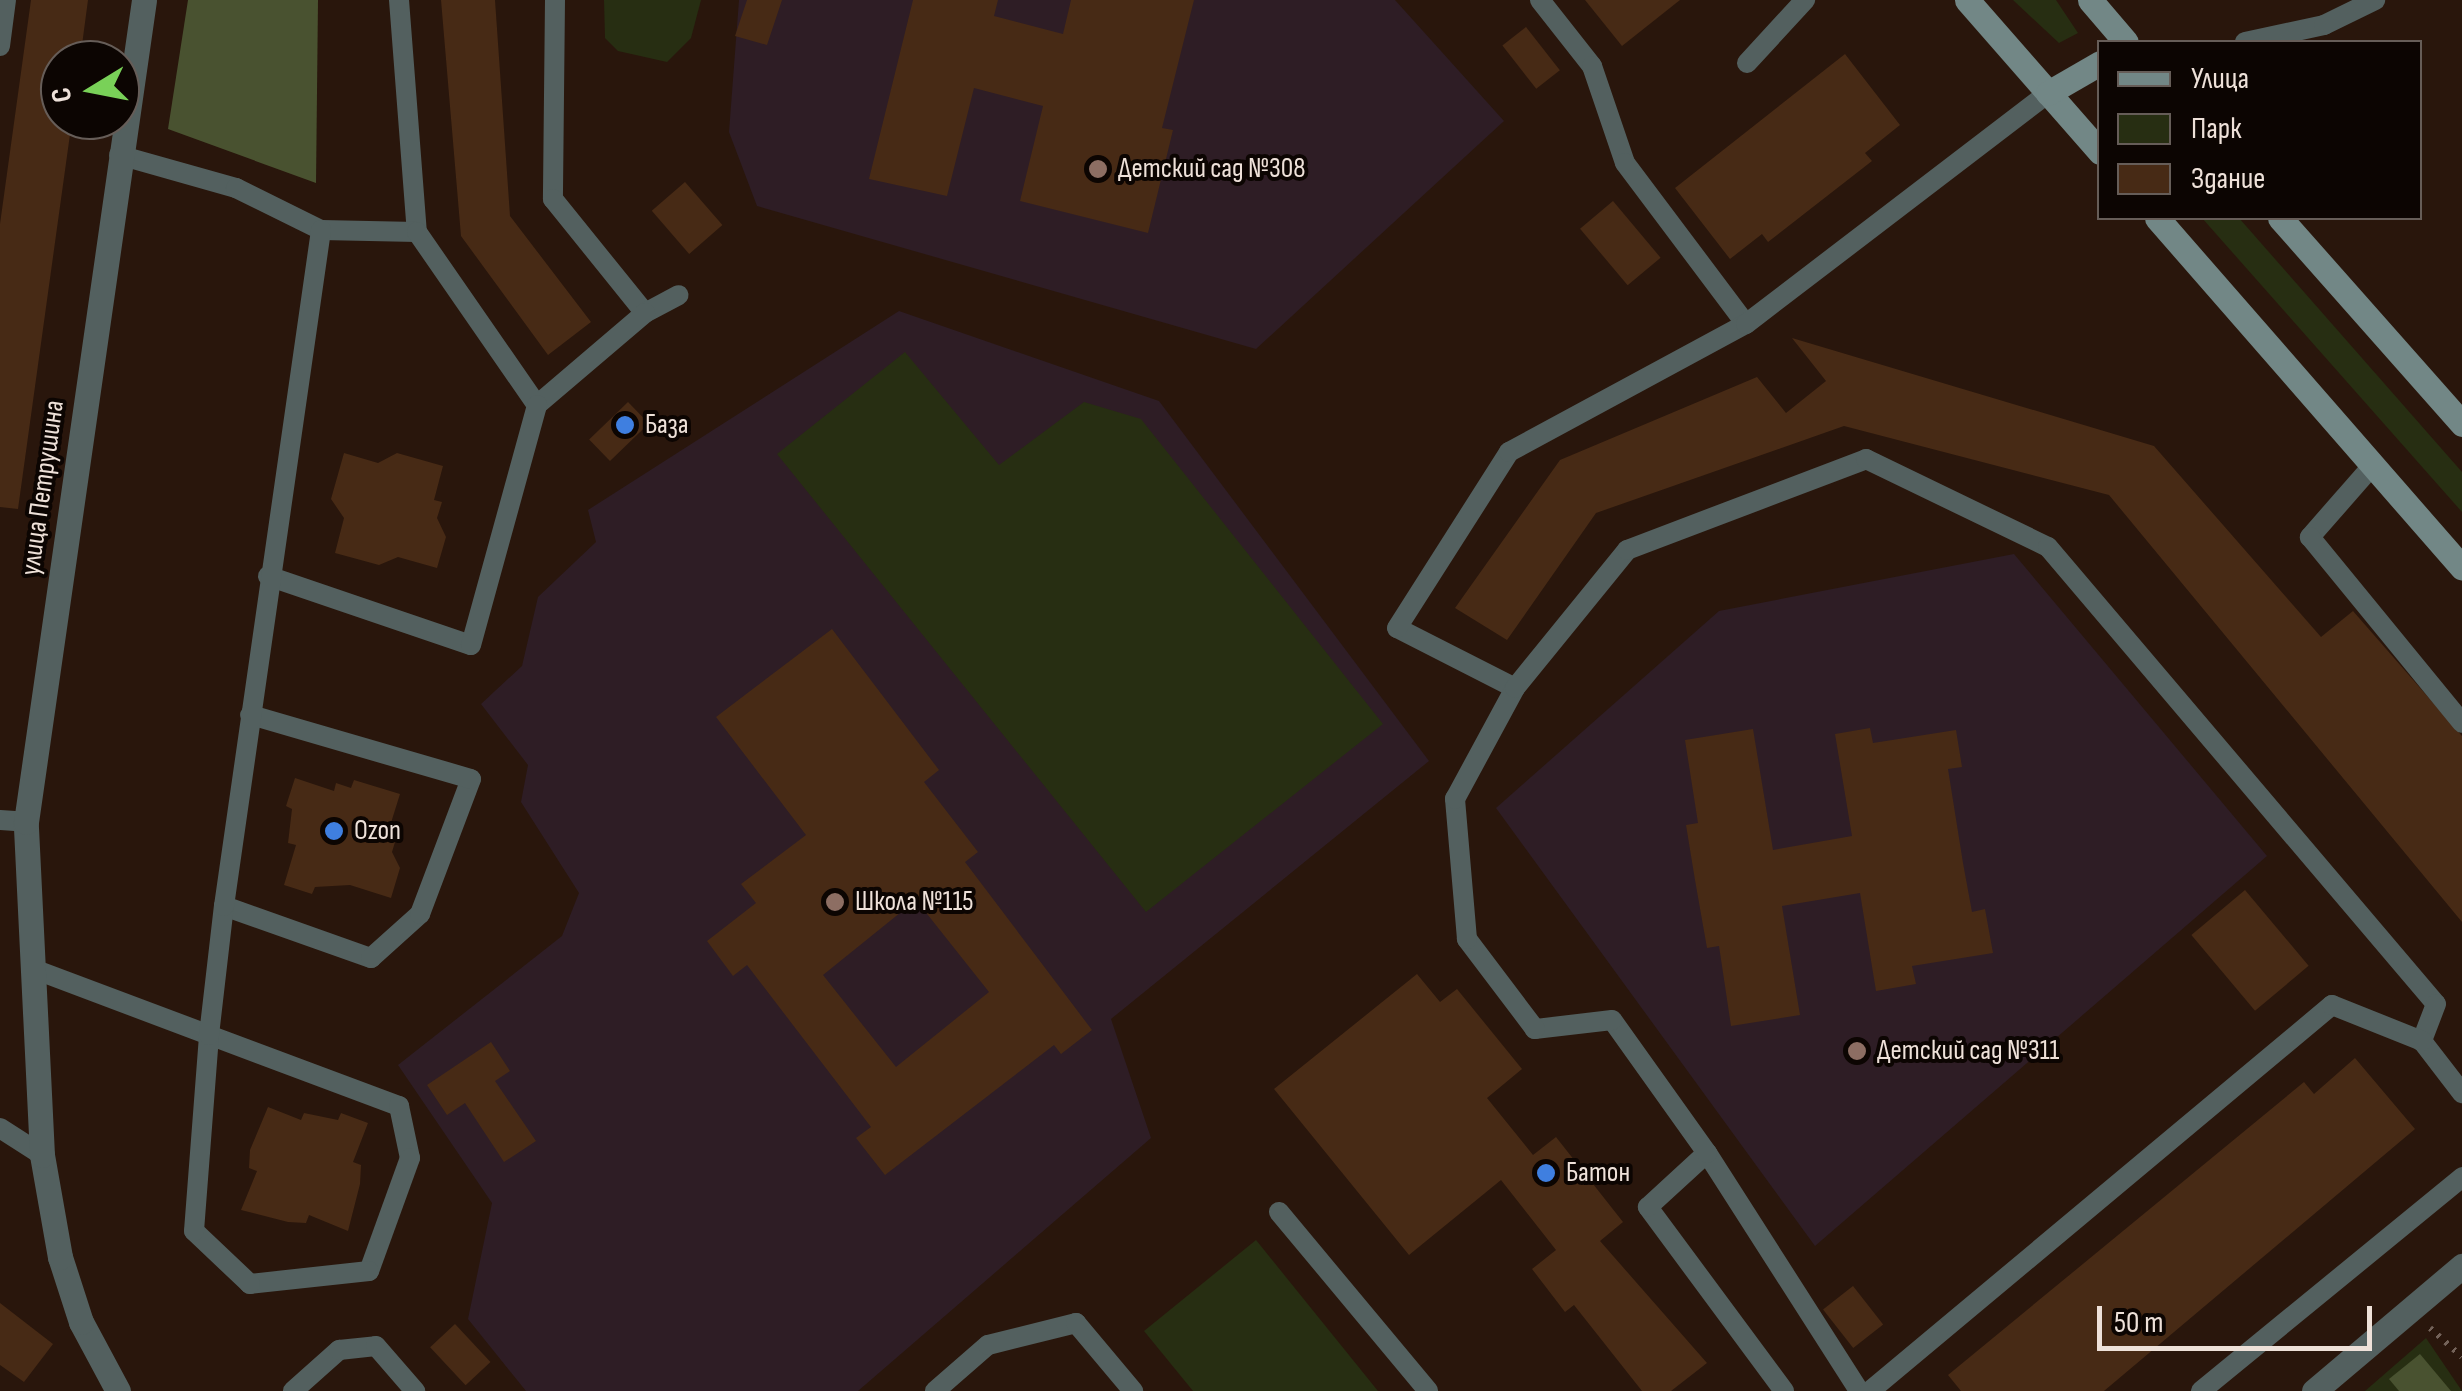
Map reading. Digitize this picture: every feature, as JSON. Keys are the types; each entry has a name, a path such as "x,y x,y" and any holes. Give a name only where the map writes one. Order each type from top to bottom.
{"main road":[{"path":"1967,0 2097,149"},
{"path":"2090,0 2124,40"},
{"path":"2048,94 2097,64"},
{"path":"2158,220 2462,568"},
{"path":"2282,220 2462,424"}],"street":[{"name":"улица Петрушина","path":"118,1391 65,1273 42,1154 26,822 144,0"},
{"path":"2314,1391 2462,1266"}],"lane":[{"path":"0,46 6,0"},
{"path":"399,0 417,232 537,405"},
{"path":"555,0 553,199 644,313"},
{"path":"1540,0 1592,66 1625,163 1746,324"},
{"path":"1747,63 1805,0"},
{"path":"2255,40 2324,26 2375,0"},
{"path":"1516,688 1398,628 1509,452 1746,324 2048,94"},
{"path":"119,155 236,188 320,230 417,232"},
{"path":"31,968 209,1035 399,1106 410,1158 369,1271 250,1284 194,1231 209,1035 224,906 320,230"},
{"path":"268,576 472,645 537,405 644,313 678,295"},
{"path":"1859,1391 1707,1153 1612,1020 1535,1029 1466,939 1456,798 1516,688 1627,550 1866,459 2048,547 2436,1004 2422,1041"},
{"path":"2373,466 2310,538 2462,723"},
{"path":"224,906 371,958 420,914 471,778 250,715"},
{"path":"0,820 26,822"},
{"path":"1870,1391 2332,1005 2422,1041 2462,1093"},
{"path":"0,1128 42,1154"},
{"path":"1707,1153 1648,1207 1784,1391"},
{"path":"2200,1391 2462,1177"},
{"path":"1279,1212 1428,1391"},
{"path":"935,1391 988,1345 1076,1323 1134,1391"},
{"path":"293,1391 339,1350 376,1346 414,1391"}],"shaded area":[{"name":"Детский сад №308","path":"739,0 1395,0 1504,121 1256,349 757,206 729,132"},
{"path":"899,311 1159,401 1429,761 1111,1019 1151,1138 858,1391 526,1391 468,1319 492,1203 398,1065 562,936 579,893 521,802 528,765 481,704 522,666 538,597 596,542 588,510"},
{"name":"Детский сад №311","path":"2014,554 2267,856 1815,1246 1496,808 1719,611"}],"green space":[{"path":"188,0 318,0 316,183 168,129"},
{"path":"604,0 701,0 691,38 667,62 618,51 605,38"},
{"path":"2013,0 2056,0 2078,33 2059,43"},
{"path":"2204,220 2241,220 2462,472 2462,512"},
{"path":"905,352 999,465 1084,402 1141,419 1383,724 1146,912 777,454"},
{"path":"1256,1240 1378,1391 1193,1391 1144,1331"},
{"path":"2426,1338 2462,1391 2365,1391"},
{"path":"2420,1354 2451,1391 2399,1391 2389,1379"}],"building":[{"path":"31,0 88,0 83,40 40,40 40,140 69,140 18,509 0,507 0,224"},
{"path":"441,0 495,0 510,216 591,322 548,355 461,236"},
{"path":"747,0 782,0 767,45 735,36"},
{"path":"913,0 998,0 994,16 1063,34 1071,0 1194,0 1162,128 1173,130 1148,233 1020,201 1043,106 974,88 947,196 869,179"},
{"path":"1585,0 1680,0 1622,46"},
{"path":"1526,27 1560,70 1536,89 1502,45"},
{"path":"1845,54 1900,125 1865,153 1872,161 1768,242 1762,234 1730,259 1675,188"},
{"path":"685,182 722,225 689,254 652,211"},
{"path":"1613,201 1661,258 1628,285 1580,229"},
{"path":"1792,338 2154,446 2321,637 2353,611 2462,736 2462,922 2109,495 1844,426 1596,513 1507,640 1455,608 1560,460 1757,377 1786,413 1826,381"},
{"path":"628,402 649,424 610,461 589,440"},
{"path":"344,453 378,463 397,453 443,466 434,500 442,502 437,518 446,537 437,568 398,557 379,565 335,553 344,518 331,499"},
{"name":"Школа №115","path":"832,629 939,770 924,782 978,852 965,862 1092,1030 1061,1054 1054,1045 885,1175 856,1138 871,1127 747,965 733,976 707,941 756,903 741,884 806,835 716,717","holes":["916,900 989,992 896,1067 823,975"]},
{"path":"1870,728 1873,743 1956,730 1962,767 1948,769 1963,863 1972,912 1985,909 1993,953 1912,966 1916,984 1876,991 1860,893 1782,906 1800,1015 1731,1026 1719,946 1707,948 1686,825 1698,823 1685,740 1753,729 1773,850 1852,836 1835,734"},
{"path":"295,778 334,791 336,783 351,788 354,780 400,794 390,826 399,829 392,852 400,868 391,898 350,885 315,887 312,894 284,885 296,845 288,843 292,809 286,806"},
{"path":"2245,890 2309,966 2255,1011 2191,935"},
{"path":"1417,974 1440,1002 1457,989 1522,1069 1487,1098 1533,1155 1556,1137 1623,1222 1600,1241 1707,1363 1671,1391 1642,1391 1574,1305 1565,1312 1532,1269 1556,1250 1501,1180 1409,1255 1274,1089"},
{"path":"491,1042 510,1071 495,1081 536,1141 504,1162 465,1103 447,1115 427,1085"},
{"path":"2355,1058 2415,1129 2104,1391 1961,1391 1948,1375 2304,1082 2314,1094"},
{"path":"268,1107 301,1120 304,1113 338,1120 341,1113 368,1123 353,1162 361,1165 360,1184 348,1231 309,1215 306,1223 288,1222 241,1210 257,1171 249,1168 250,1150"},
{"path":"1853,1286 1883,1325 1853,1348 1823,1309"},
{"path":"0,1303 53,1344 24,1382 0,1365"},
{"path":"455,1324 490,1362 466,1385 430,1347"}],"place":[{"name":"Детский сад №308","path":"1098,169"},
{"name":"База","path":"625,425"},
{"name":"Ozon","path":"334,831"},
{"name":"Школа №115","path":"835,902"},
{"name":"Детский сад №311","path":"1857,1051"},
{"name":"Батон","path":"1546,1173"}]}
